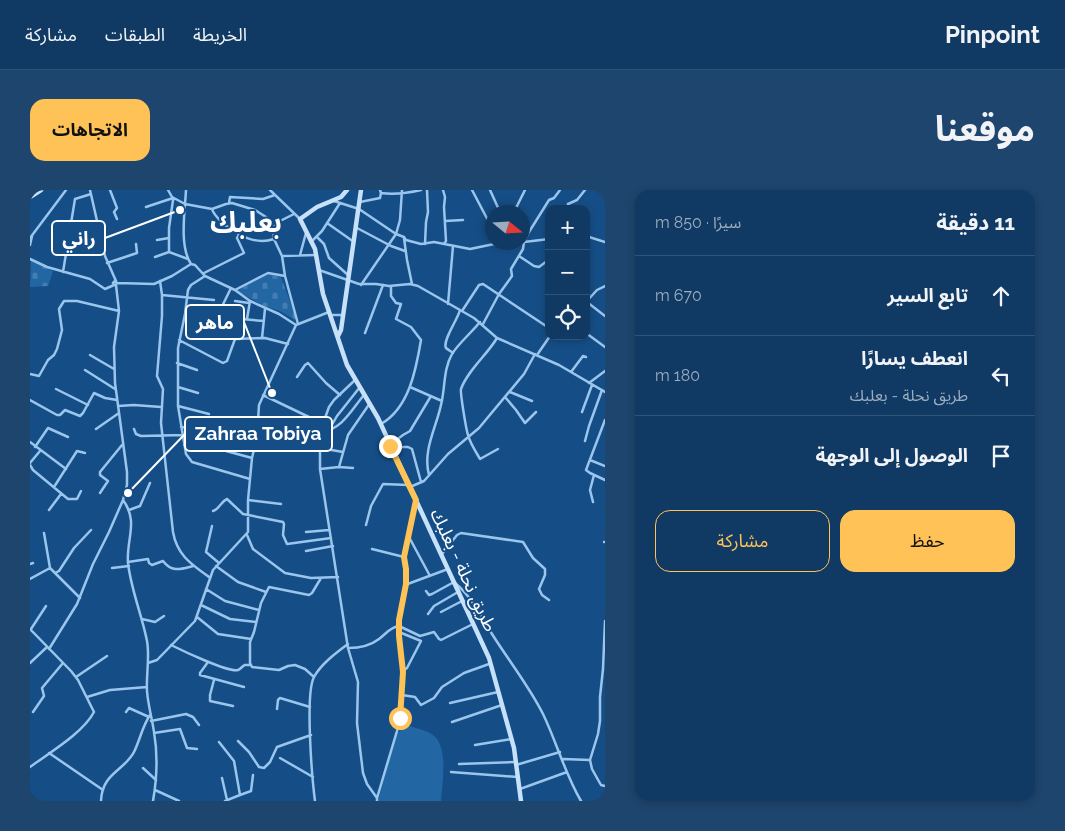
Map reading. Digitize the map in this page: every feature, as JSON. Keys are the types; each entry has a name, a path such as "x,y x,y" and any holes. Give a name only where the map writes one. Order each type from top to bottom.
{"street":[{"path":"31,194 41,190"},
{"path":"30,238 66,190"},
{"path":"110,190 117,208 114,212 117,219"},
{"path":"148,663 157,660 197,617 210,577 216,566 247,535 249,529 248,500 252,458 257,437 258,410 297,324 282,256 274,239 273,228 268,220 259,212 229,203 212,209 185,204 174,199 168,190"},
{"path":"186,190 184,231 188,259 204,275 233,289 250,302 297,324 329,313 343,315"},
{"path":"270,190 300,219 317,207 341,197 347,190"},
{"path":"338,336 341,330 361,190"},
{"path":"360,202 380,198 381,192 421,190"},
{"path":"425,244 428,212 427,190"},
{"path":"443,190 446,197 444,207 446,241 444,244"},
{"path":"472,190 485,215"},
{"path":"490,190 497,205"},
{"path":"518,205 525,190"},
{"path":"530,230 550,198 554,198 560,190"},
{"path":"568,205 577,200 585,190"},
{"path":"30,663 48,648 80,598 93,564 124,500 127,485 114,369 119,311 115,283 107,263 91,192 75,199 63,272"},
{"path":"361,285 396,234 400,220 402,192"},
{"path":"229,203 230,197 263,199 276,195"},
{"path":"146,207 174,199"},
{"path":"169,252 171,210 174,199"},
{"path":"332,200 358,209 396,234 404,236 406,240 421,244 434,242 470,249 485,246"},
{"path":"312,241 317,237 340,203"},
{"path":"212,209 220,221 240,235 256,241 274,239"},
{"path":"273,228 280,221 294,214"},
{"path":"302,225 306,215"},
{"name":"طريق نحلة - بعلبك","path":"300,219 315,249 318,270 329,313 343,355 355,380 371,402 491,663 512,739 521,801"},
{"path":"445,221 463,220"},
{"path":"327,223 354,242"},
{"path":"357,228 389,245 405,251"},
{"path":"300,255 306,233"},
{"path":"30,245 33,235"},
{"path":"240,235 237,238 244,253 204,275 190,286 186,298 184,322 178,340 178,406 186,454 192,462 250,479"},
{"path":"404,236 412,284"},
{"path":"317,237 324,244 329,258 349,276"},
{"path":"590,237 605,242"},
{"path":"157,240 169,238"},
{"path":"530,241 545,239"},
{"path":"107,263 138,252 136,244"},
{"path":"448,304 453,246"},
{"path":"429,475 427,469 430,442 442,401 446,372 453,353 482,323 512,276 510,271 522,250"},
{"path":"155,256 169,252 188,259"},
{"path":"282,256 316,255"},
{"path":"519,256 539,267 545,262"},
{"path":"30,259 47,267 90,279 105,289 115,283 148,284 160,281 191,264"},
{"path":"318,270 361,285 391,286 412,284 482,323 498,338 536,354 604,390 585,441"},
{"path":"196,329 210,332 222,306 233,289 268,273 285,276"},
{"path":"160,281 162,296 157,373 162,390 161,423 174,539 182,555 193,566 210,577"},
{"path":"453,353 447,349 446,344 451,329 461,310 481,284 545,325"},
{"path":"365,333 375,304 382,292 383,285"},
{"path":"381,424 396,413 410,387 421,339 411,327 396,319 401,304 396,303 391,296 391,286"},
{"path":"590,298 597,290 605,286"},
{"path":"162,296 214,300"},
{"path":"30,374 39,376 48,360 55,353 62,330 59,309 64,302 77,301 119,311"},
{"path":"236,301 250,302"},
{"path":"248,319 250,302"},
{"path":"590,305 605,316"},
{"path":"222,306 229,318 264,321"},
{"path":"262,338 265,309"},
{"path":"590,336 605,347"},
{"path":"178,340 223,363 227,361 234,339 262,338 288,344"},
{"path":"498,338 471,372 461,388 460,395 468,436 480,459 498,449"},
{"path":"366,525 371,506 384,484 410,486 421,482 429,475 448,454 479,428 527,370 547,340"},
{"path":"90,355 114,369"},
{"path":"570,372 583,356 586,357"},
{"path":"177,363 197,370"},
{"path":"297,377 305,365 308,364 340,395"},
{"path":"85,370 116,389"},
{"path":"582,412 590,384 605,371"},
{"path":"355,380 329,407 320,431 320,469 348,646 358,682 357,722 363,773 367,784 377,800"},
{"path":"178,387 198,393"},
{"path":"410,387 442,401"},
{"path":"330,430 337,416 360,388"},
{"path":"56,389 88,404"},
{"path":"510,392 532,401"},
{"path":"30,400 59,416 66,410 80,416 94,393 105,398 117,400"},
{"path":"320,431 330,430 340,425 365,394"},
{"path":"263,396 311,418 320,431"},
{"path":"391,446 410,431 430,396"},
{"path":"504,398 525,423 536,412"},
{"path":"339,467 351,428 371,402"},
{"path":"118,406 161,407"},
{"path":"178,406 208,414"},
{"path":"96,429 119,413"},
{"path":"605,420 586,470 594,476 605,480"},
{"path":"182,427 216,431"},
{"path":"35,447 48,428 68,437"},
{"path":"134,429 135,433 139,436 183,435"},
{"path":"30,442 66,469"},
{"path":"100,493 108,481 100,472 122,445"},
{"path":"184,445 204,445 252,458"},
{"path":"391,446 412,449 421,482"},
{"path":"320,448 343,452"},
{"path":"40,451 30,464 61,494 68,499 75,500 82,491"},
{"path":"54,487 77,451 85,452"},
{"path":"590,460 605,466"},
{"path":"320,469 353,468"},
{"path":"592,502 590,490 594,476"},
{"path":"130,510 140,506 150,483"},
{"path":"49,510 61,494"},
{"path":"213,511 218,509 222,501 226,499 248,516 284,522 284,535 287,544 332,538"},
{"path":"124,500 130,510 132,521 128,564 147,643 147,687 154,733 156,780 153,801"},
{"path":"248,500 281,504"},
{"path":"377,800 399,724 403,671 399,626 405,586 406,569 404,557 416,500"},
{"path":"212,526 206,552 219,563"},
{"path":"55,573 59,571 85,534 91,530"},
{"path":"306,532 330,530"},
{"path":"44,533 50,568 80,598"},
{"path":"442,555 457,535 461,533 523,542 533,558 545,569 545,575 539,589 549,600"},
{"path":"247,535 253,548 280,571 296,576 338,577"},
{"path":"409,535 430,576"},
{"path":"306,551 333,546"},
{"path":"372,549 404,557"},
{"path":"112,568 148,559 149,563 163,562 167,567 175,570 193,566"},
{"path":"216,566 238,582 266,592"},
{"path":"30,579 50,568"},
{"path":"405,586 448,569"},
{"path":"250,665 249,644 266,592 271,586 285,591 309,595 321,578"},
{"path":"426,591 432,594 454,582 464,591 526,684 543,714 563,759 570,781 581,801"},
{"path":"206,589 225,601 259,610"},
{"path":"428,614 434,606 458,592"},
{"path":"441,612 462,600"},
{"path":"201,605 230,619 257,622"},
{"path":"30,767 64,744 93,715 94,711 76,677 30,629 46,606"},
{"path":"141,618 155,622 164,616"},
{"path":"197,617 218,634 251,639"},
{"path":"605,621 600,721 590,760 592,770 602,785 605,786"},
{"path":"399,632 417,637 434,632 438,639 441,640 473,624"},
{"path":"315,801 310,707 310,687 314,677 326,662 348,646 363,647 369,645 378,640 388,630 399,626"},
{"path":"399,626 421,641 408,668 403,671"},
{"path":"171,645 208,662 236,670 243,665 279,670 295,665 305,669 314,677"},
{"path":"76,677 106,656"},
{"path":"208,662 200,674 214,680 244,687"},
{"path":"33,712 44,696 42,688 63,663"},
{"path":"402,695 415,698 421,705 434,698 442,687 464,673 491,663"},
{"path":"214,680 210,701 234,706"},
{"path":"87,697 110,690 147,687"},
{"path":"450,703 499,692"},
{"path":"277,709 280,698 310,707"},
{"path":"452,722 502,705"},
{"path":"126,712 129,708 150,716"},
{"path":"151,721 186,714 193,717 200,725"},
{"path":"101,801 103,790 111,776 133,754 139,735 150,716"},
{"path":"154,733 180,729 187,748 197,749"},
{"path":"238,741 250,752 259,767 264,768 270,762 277,747 311,735"},
{"path":"475,745 512,739"},
{"path":"219,742 234,761 240,794"},
{"path":"459,764 516,763 560,752"},
{"path":"49,753 103,790"},
{"path":"280,758 313,777"},
{"path":"563,759 590,760"},
{"path":"142,768 156,780"},
{"path":"451,772 518,777"},
{"path":"520,789 567,772"},
{"path":"222,778 226,800 251,790 253,775"},
{"path":"155,790 179,801"}],"green space":[{"path":"31,261 53,271 48,286 30,287"},
{"path":"266,274 281,277 295,315 295,320 237,291"},
{"path":"407,725 430,733 438,741 443,757 441,801 378,801 396,734"}],"place":[{"name":"راني","path":"180,210"},
{"name":"ماهر","path":"272,393"},
{"name":"Zahraa Tobiya","path":"128,493"}],"district":[{"name":"بعلبك","path":"246,222"}],"route":[{"path":"390,446 416,500 404,557 406,584 399,620 403,672 402,712 400,718"}]}
